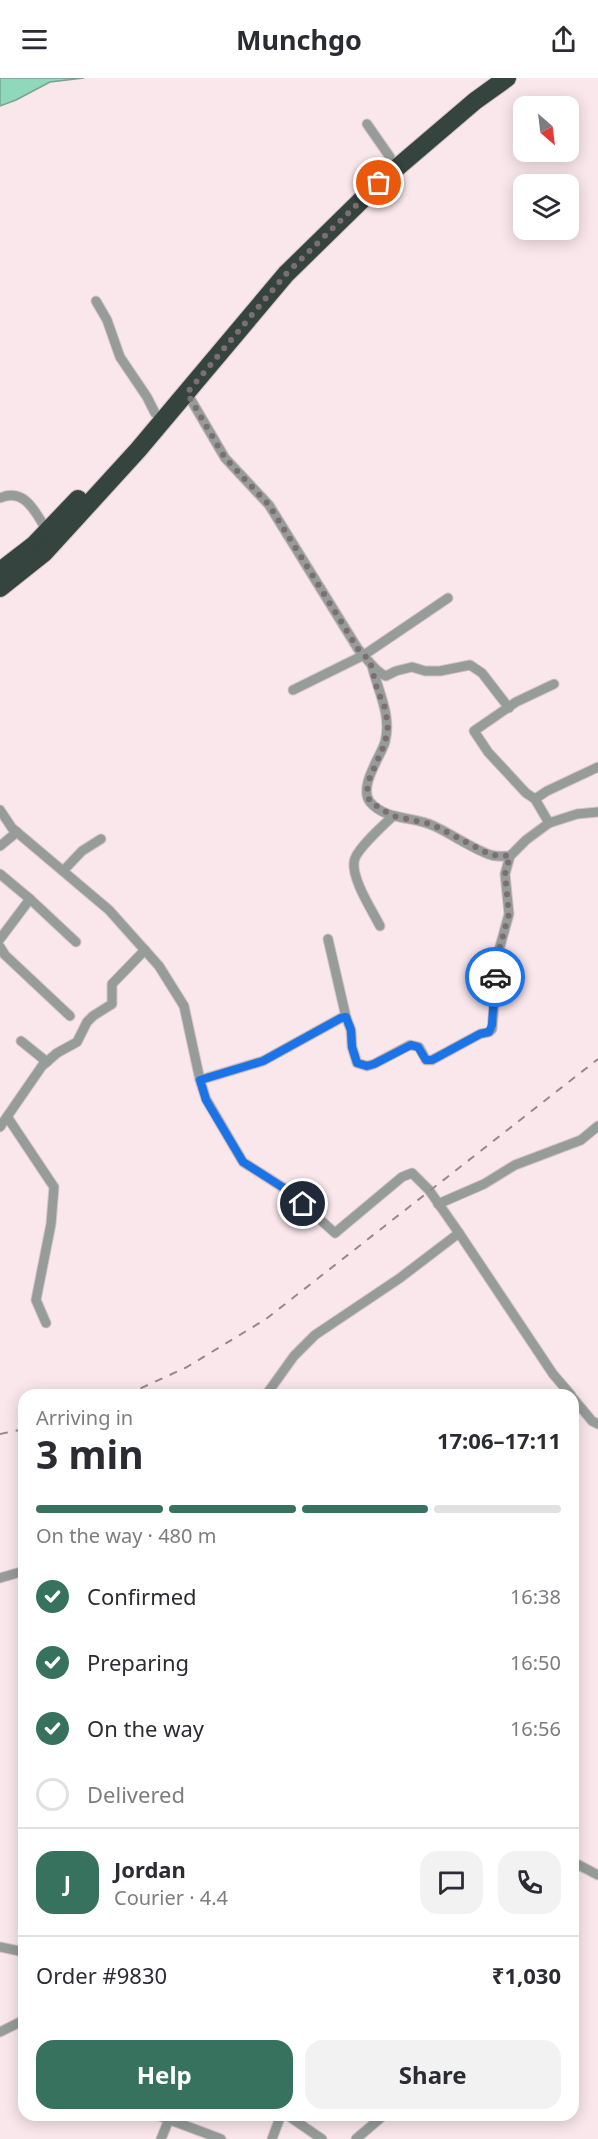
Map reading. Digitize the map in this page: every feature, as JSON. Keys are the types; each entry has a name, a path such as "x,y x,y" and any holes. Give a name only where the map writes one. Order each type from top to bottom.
{"highway":[{"path":"0,571 34,545 131,443 278,267 371,174 464,94 488,78"},
{"path":"0,588 44,553 138,450 286,274 379,183 474,101 507,78"}],"street":[{"path":"367,124 390,157"},
{"path":"96,301 107,320 120,357 155,413"},
{"path":"187,393 225,458 269,505 358,649 379,674 386,676 412,667 425,671 440,671 470,665 482,673 509,708"},
{"path":"0,498 10,494 17,495 26,501 47,531"},
{"path":"293,690 367,658 448,597"},
{"path":"367,658 385,708 388,726 385,743 375,762 367,794 370,802 393,816 431,824 491,855 510,856"},
{"path":"549,823 535,799 526,793 488,752 474,732 516,702 554,684"},
{"path":"535,799 547,790 598,767"},
{"path":"0,810 17,832 109,910 159,966 184,1005 206,1100 243,1162 287,1190 335,1233 412,1173 421,1180 459,1233 553,1374 566,1389"},
{"path":"328,939 357,1063 367,1066 411,1045 418,1047 426,1060 432,1060 480,1034 489,1032 492,1025 499,950 509,914 505,874 510,856 526,840 549,823 577,814 598,812"},
{"path":"380,926 365,897 354,860 360,850 393,816"},
{"path":"0,846 17,832"},
{"path":"63,871 82,851 101,839"},
{"path":"0,874 76,942"},
{"path":"0,939 30,899"},
{"path":"0,947 5,955 70,1016"},
{"path":"0,1127 47,1062 77,1042 87,1022 112,1004 112,984 145,950"},
{"path":"200,1080 263,1061 346,1017"},
{"path":"21,1041 47,1062"},
{"path":"8,1118 54,1187 51,1224 36,1299 46,1323"},
{"path":"438,1204 484,1184 515,1165 581,1140 598,1126"},
{"path":"270,1389 294,1356 315,1335 392,1284 459,1233"},
{"path":"579,1405 592,1421 598,1424"},
{"path":"0,1578 18,1573"},
{"path":"579,1865 598,1875"},
{"path":"0,1947 18,1951"},
{"path":"0,2032 18,2023"},
{"path":"161,2139 169,2121"},
{"path":"177,2121 221,2139"},
{"path":"272,2139 279,2121"},
{"path":"296,2121 322,2139"},
{"path":"356,2139 377,2121"}],"shaded area":[{"path":"0,78 84,78 50,82 0,106"}],"railway":[{"path":"139,1389 187,1367 266,1319 598,1059"},
{"path":"0,1434 18,1430"}],"way so far":[{"path":"379,183 286,274 187,393 225,458 269,505 358,649 370,661 377,689 385,708 388,726 385,743 368,782 367,794 370,802 393,816 431,824 491,855 510,856 505,874 509,914 499,950 495,977"}],"route":[{"path":"303,1204 287,1190 243,1162 206,1100 200,1080 263,1061 346,1017 351,1030 352,1047 357,1063 367,1066 374,1064 401,1048 411,1045 418,1047 426,1060 432,1060 492,1029 495,977"}]}
